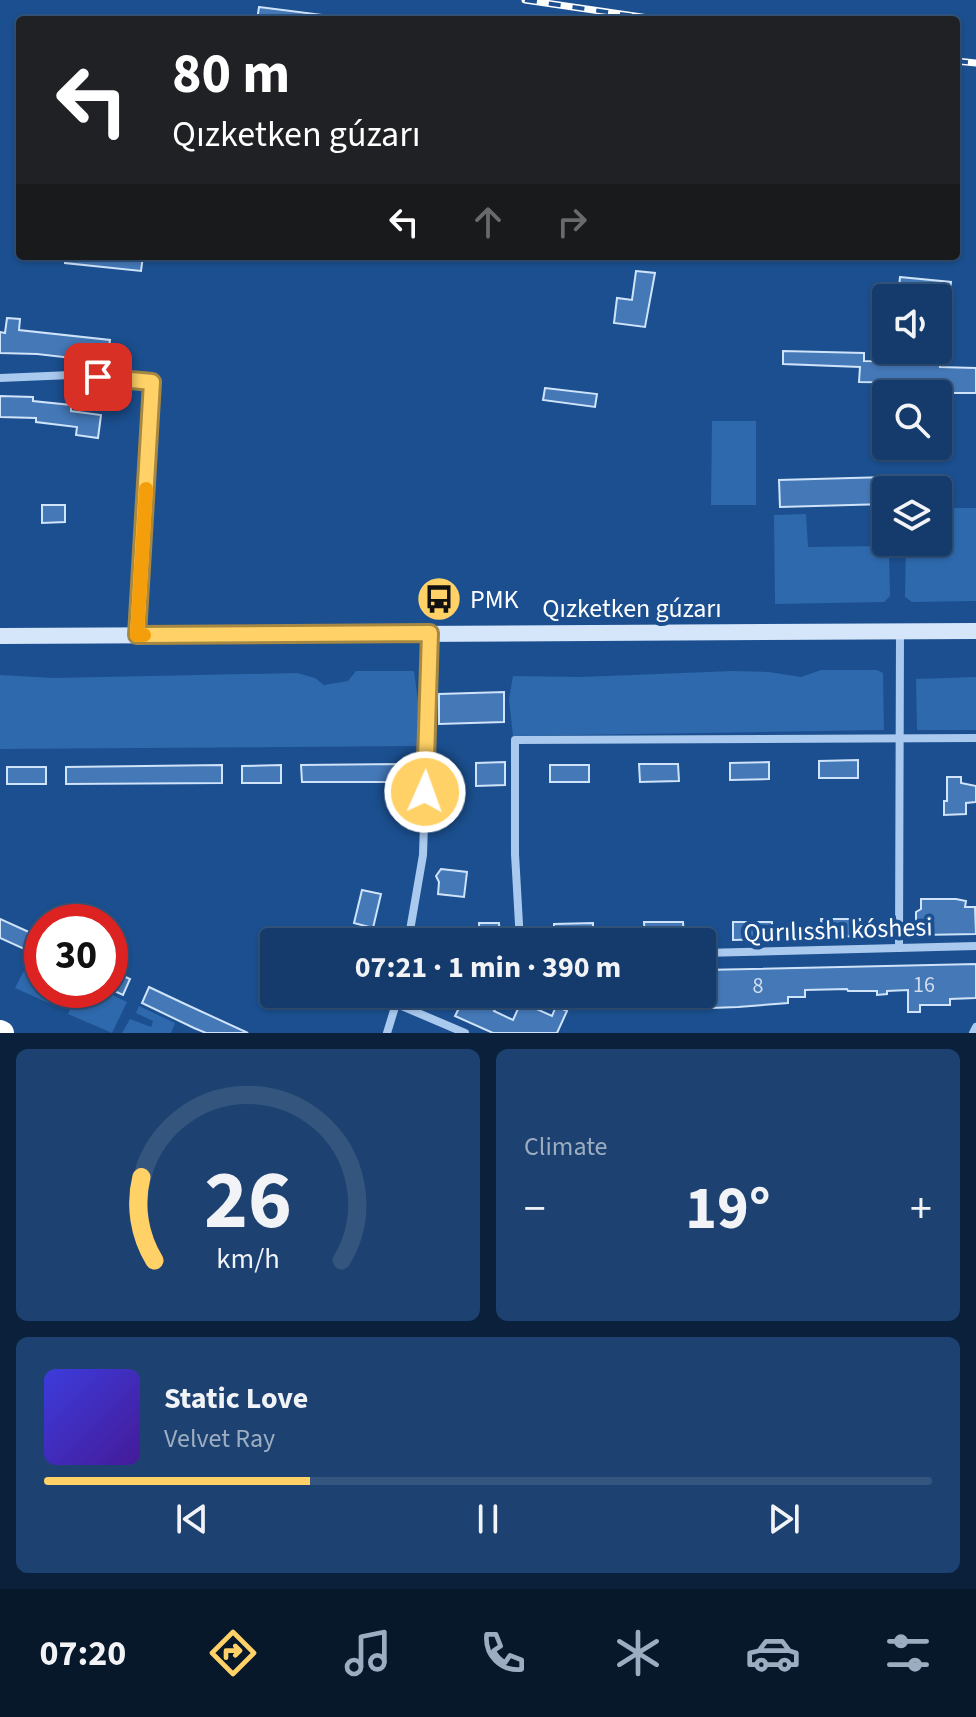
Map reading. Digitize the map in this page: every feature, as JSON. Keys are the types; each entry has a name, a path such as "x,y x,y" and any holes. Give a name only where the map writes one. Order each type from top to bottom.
{"street":[{"path":"0,378 71,375 152,382 137,635"},
{"path":"899,948 900,631"},
{"name":"Qızketken gúzarı","path":"0,636 976,631"},
{"path":"410,928 423,855 430,633"},
{"path":"519,928 515,854 515,740 976,738"},
{"name":"Qurılısshı kóshesi","path":"716,953 976,946"},
{"path":"387,1033 395,1008"},
{"path":"416,1008 465,1033"},
{"path":"973,1033 976,1027"}],"shaded area":[{"path":"712,421 756,421 756,505 711,505"},
{"path":"952,508 976,508 976,601 912,602 905,597 906,556 952,556"},
{"path":"806,514 808,547 872,546 872,556 889,556 890,596 884,602 775,604 774,515"},
{"path":"821,670 877,670 883,673 884,730 513,736 509,699 513,676 581,677 733,671 801,677"},
{"path":"356,671 414,671 420,715 418,746 0,749 0,675 54,678 297,673 315,678 324,685 348,681"},
{"path":"976,677 976,730 917,730 916,679"},
{"path":"24,971 24,992 15,988"},
{"path":"139,1006 175,1023 171,1033 122,1033 130,1019 151,1027 153,1021 136,1013"},
{"path":"71,1008 124,1008 112,1033 68,1014"}],"building":[{"path":"259,7 323,15 323,16 258,16"},
{"path":"65,260 142,260 141,271 65,263"},
{"path":"636,271 655,273 645,327 614,323 617,298 632,300"},
{"path":"900,277 951,282 951,284 899,284"},
{"path":"7,318 20,319 19,330 110,340 107,362 0,353 0,332 5,333"},
{"path":"783,351 864,353 864,361 872,361 872,364 940,364 940,367 976,368 976,393 952,393 952,380 859,382 860,367 783,364"},
{"path":"545,388 597,394 595,407 543,400"},
{"path":"0,396 33,397 33,401 71,405 71,411 101,415 98,438 76,435 77,427 36,422 36,418 0,417"},
{"path":"872,477 872,504 780,507 779,480"},
{"path":"42,505 65,505 65,522 42,523"},
{"path":"504,692 504,722 439,724 439,694"},
{"path":"858,760 858,778 819,778 819,761"},
{"path":"505,762 505,785 476,786 476,763"},
{"path":"769,762 769,779 730,780 730,763"},
{"path":"398,764 398,782 302,782 301,765"},
{"path":"639,764 678,764 679,781 640,782"},
{"path":"222,765 222,783 66,784 66,767"},
{"path":"281,765 281,783 242,783 242,766"},
{"path":"550,765 589,765 589,782 550,782"},
{"path":"7,767 46,767 46,784 7,784"},
{"path":"947,777 961,777 961,783 976,786 976,802 966,803 966,814 944,815"},
{"path":"441,869 467,872 464,897 438,894 436,876"},
{"path":"362,890 381,894 373,928 354,923"},
{"path":"921,899 966,901 965,907 975,907 976,934 921,935 916,912 921,909"},
{"path":"0,919 24,930 24,949 0,938"},
{"path":"821,919 860,919 861,936 822,937"},
{"path":"644,922 683,922 683,928 644,928"},
{"path":"733,922 772,922 772,939 733,940"},
{"path":"479,923 499,923 499,928 479,928"},
{"path":"593,923 593,928 554,928 554,924"},
{"path":"976,964 976,998 950,999 950,1005 920,1005 920,1012 908,1012 908,990 877,995 877,991 805,990 805,997 788,997 788,1003 716,1008 716,970"},
{"path":"149,987 248,1033 206,1033 194,1028 142,1003"},
{"path":"459,1008 496,1008 494,1011 513,1020 518,1008 534,1008 552,1016 555,1008 567,1011 557,1033 493,1033 455,1016"}],"railway":[{"path":"525,0 635,16"},
{"path":"960,61 976,63"}],"slow traffic":[{"path":"144,635 137,635 146,489"}],"place":[{"name":"PMK","path":"439,599"}],"route":[{"path":"98,377 152,382 137,635 430,633 425,792"}]}
